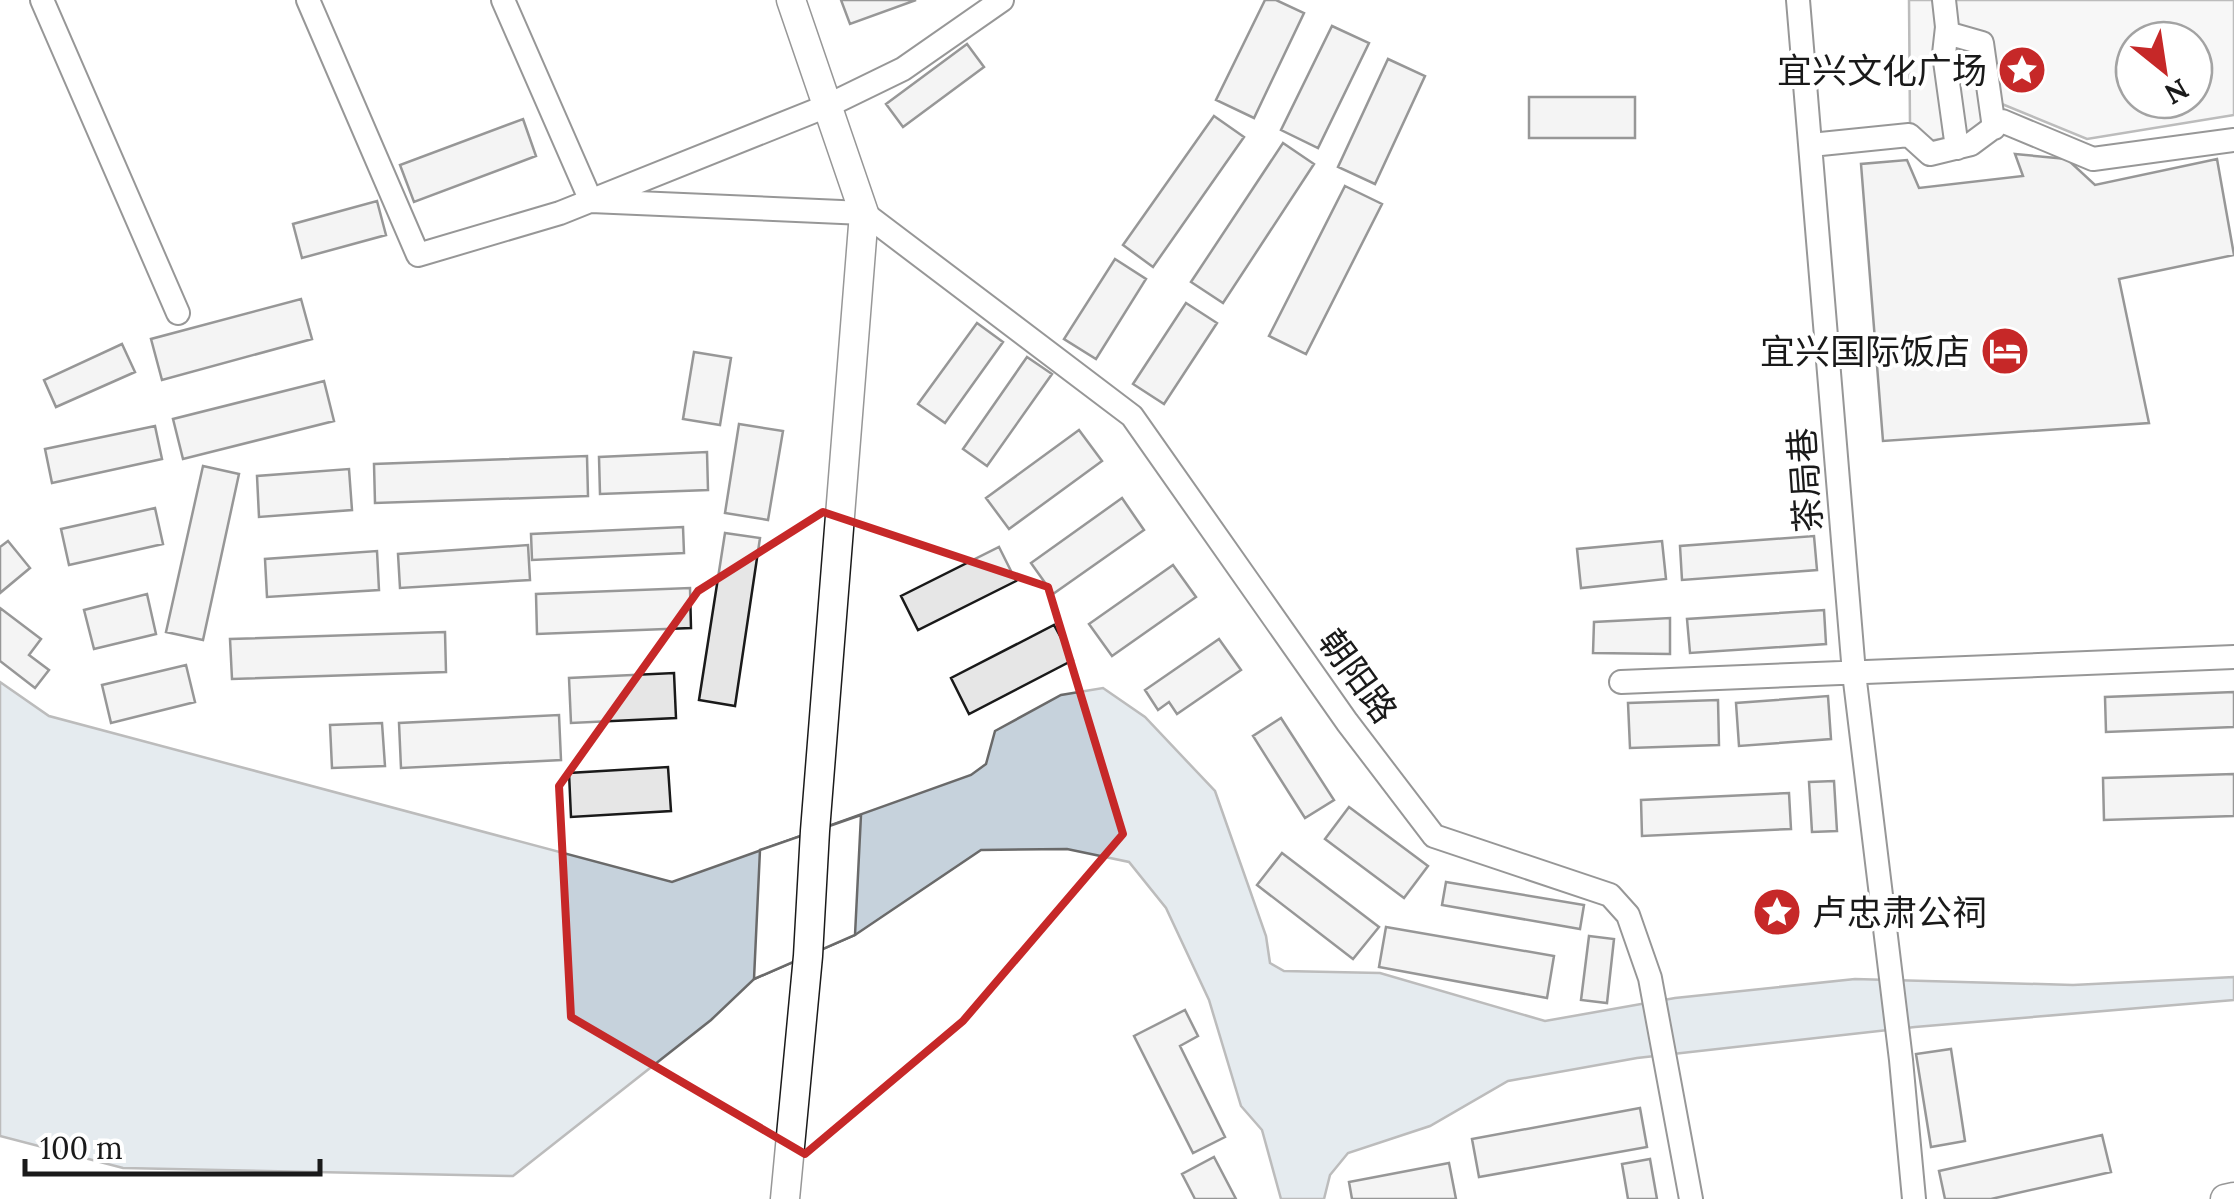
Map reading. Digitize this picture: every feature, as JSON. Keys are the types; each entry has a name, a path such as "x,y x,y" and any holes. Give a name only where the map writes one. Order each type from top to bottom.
{"main road":[{"path":"786,1199 864,213 791,0"},
{"path":"2225,1199 2234,1197"}],"street":[{"path":"42,0 178,313"},
{"path":"308,0 418,255 591,201 827,106 902,69 1002,0"},
{"path":"504,0 591,201"},
{"name":"茶局巷","path":"1798,0 1854,672 1914,1199"},
{"path":"1944,0 1944,54 1957,148"},
{"path":"1947,33 1982,43 1994,128"},
{"path":"1811,145 1909,135 1930,154 1971,144 2002,122 2093,159 2234,140"},
{"path":"591,201 864,213"},
{"name":"朝阳路","path":"864,213 1132,416 1347,722 1434,836 1610,895 1628,914 1653,993 1691,1199"},
{"path":"1621,682 2234,657"}],"highlighted area":[{"path":"823,512 1048,587 1123,834 963,1021 805,1154 571,1017 559,786 698,591"}],"shaded area":[{"name":"宜兴文化广场","path":"1909,0 2234,0 2234,115 2214,118 2214,20 2114,20 2114,120 2203,120 2087,139 2002,104 1967,134 1930,141 1910,125"},
{"path":"0,682 49,716 672,882 971,775 986,764 995,731 1061,695 1103,688 1145,717 1215,791 1266,936 1270,963 1284,971 1380,973 1545,1021 1675,998 1855,979 2073,985 2234,977 2234,1000 1915,1027 1637,1058 1508,1081 1430,1126 1348,1153 1330,1175 1324,1199 1281,1199 1262,1130 1241,1106 1209,1000 1166,908 1129,862 1067,849 981,850 855,935 754,979 711,1020 513,1176 123,1168 0,1136"}],"pier":[{"path":"861,815 855,935 754,979 760,850"}],"building":[{"path":"841,0 916,0 850,24"},
{"path":"1265,0 1276,0 1304,13 1254,118 1216,100"},
{"path":"1332,26 1369,43 1318,148 1281,130"},
{"path":"967,44 984,67 903,127 886,104"},
{"path":"1388,59 1425,76 1375,184 1338,167"},
{"path":"1529,97 1635,97 1635,138 1529,138"},
{"path":"1214,116 1244,137 1153,267 1123,245"},
{"path":"523,119 536,156 414,202 400,165"},
{"path":"1283,143 1314,164 1223,303 1191,282"},
{"name":"宜兴国际饭店","path":"2015,154 2067,159 2095,185 2217,159 2234,255 2119,279 2149,423 1883,441 1861,164 1907,160 1919,188 2023,176"},
{"path":"1345,186 1382,204 1306,354 1269,336"},
{"path":"377,201 386,235 302,258 293,224"},
{"path":"1115,259 1146,279 1096,359 1064,339"},
{"path":"301,299 312,339 162,380 151,339"},
{"path":"1186,303 1217,323 1164,404 1133,384"},
{"path":"977,323 1003,342 945,423 918,404"},
{"path":"122,344 135,372 56,407 44,380"},
{"path":"694,352 731,358 720,425 683,419"},
{"path":"1027,357 1052,374 987,466 963,449"},
{"path":"324,381 334,421 183,459 173,419"},
{"path":"739,424 783,431 768,520 725,513"},
{"path":"155,426 162,459 52,483 45,449"},
{"path":"1079,430 1102,461 1009,529 986,498"},
{"path":"707,452 708,490 600,494 599,457"},
{"path":"587,456 588,496 375,503 374,464"},
{"path":"203,466 239,474 203,640 166,632"},
{"path":"349,469 352,510 259,517 257,476"},
{"path":"1122,498 1144,530 1053,594 1031,563"},
{"path":"155,508 163,544 69,565 61,529"},
{"path":"683,527 684,553 532,560 531,534"},
{"path":"725,533 760,538 735,706 699,700"},
{"path":"1814,536 1817,570 1682,580 1680,546"},
{"path":"8,541 30,568 0,593 0,547"},
{"path":"1662,541 1666,579 1581,588 1577,549"},
{"path":"528,545 530,580 400,588 398,554"},
{"path":"999,547 1016,581 918,630 901,596"},
{"path":"377,551 379,590 267,597 265,559"},
{"path":"1173,565 1196,597 1112,656 1089,624"},
{"path":"690,588 691,628 537,634 536,594"},
{"path":"147,594 156,634 94,649 84,610"},
{"path":"0,608 41,639 29,655 49,670 35,688 0,661"},
{"path":"1824,610 1826,644 1690,653 1687,619"},
{"path":"1670,618 1670,654 1593,653 1594,622"},
{"path":"1054,625 1073,660 969,714 951,678"},
{"path":"445,632 446,672 232,679 230,639"},
{"path":"1219,639 1241,670 1177,714 1169,702 1158,710 1145,690"},
{"path":"186,665 195,702 111,723 102,685"},
{"path":"674,673 676,718 571,723 569,678"},
{"path":"2234,692 2234,727 2106,732 2105,697"},
{"path":"1828,696 1831,739 1739,746 1736,703"},
{"path":"1718,700 1719,745 1630,748 1628,703"},
{"path":"559,715 561,760 401,768 399,723"},
{"path":"1281,718 1334,800 1305,818 1253,736"},
{"path":"382,723 385,766 332,768 330,725"},
{"path":"668,767 671,811 571,817 569,773"},
{"path":"2234,774 2234,816 2104,820 2103,778"},
{"path":"1834,781 1837,831 1812,832 1809,782"},
{"path":"1789,793 1791,829 1642,836 1641,800"},
{"path":"1349,807 1428,866 1404,898 1325,839"},
{"path":"1282,853 1379,927 1353,959 1257,885"},
{"path":"1446,882 1584,905 1580,929 1442,905"},
{"path":"1386,927 1554,956 1547,998 1379,967"},
{"path":"1589,936 1614,939 1607,1003 1581,1000"},
{"path":"1185,1010 1198,1036 1180,1046 1225,1137 1193,1153 1134,1036"},
{"path":"1951,1049 1965,1141 1931,1147 1916,1054"},
{"path":"1640,1108 1647,1147 1479,1177 1472,1139"},
{"path":"2102,1135 2111,1172 1991,1199 1945,1199 1939,1171"},
{"path":"1214,1157 1236,1199 1195,1199 1182,1174"},
{"path":"1650,1159 1657,1199 1628,1199 1622,1164"},
{"path":"1449,1163 1456,1199 1352,1199 1349,1182"}],"place":[{"name":"宜兴文化广场","path":"2022,70"},
{"name":"宜兴国际饭店","path":"2005,351"},
{"name":"卢忠肃公祠","path":"1777,912"}]}
